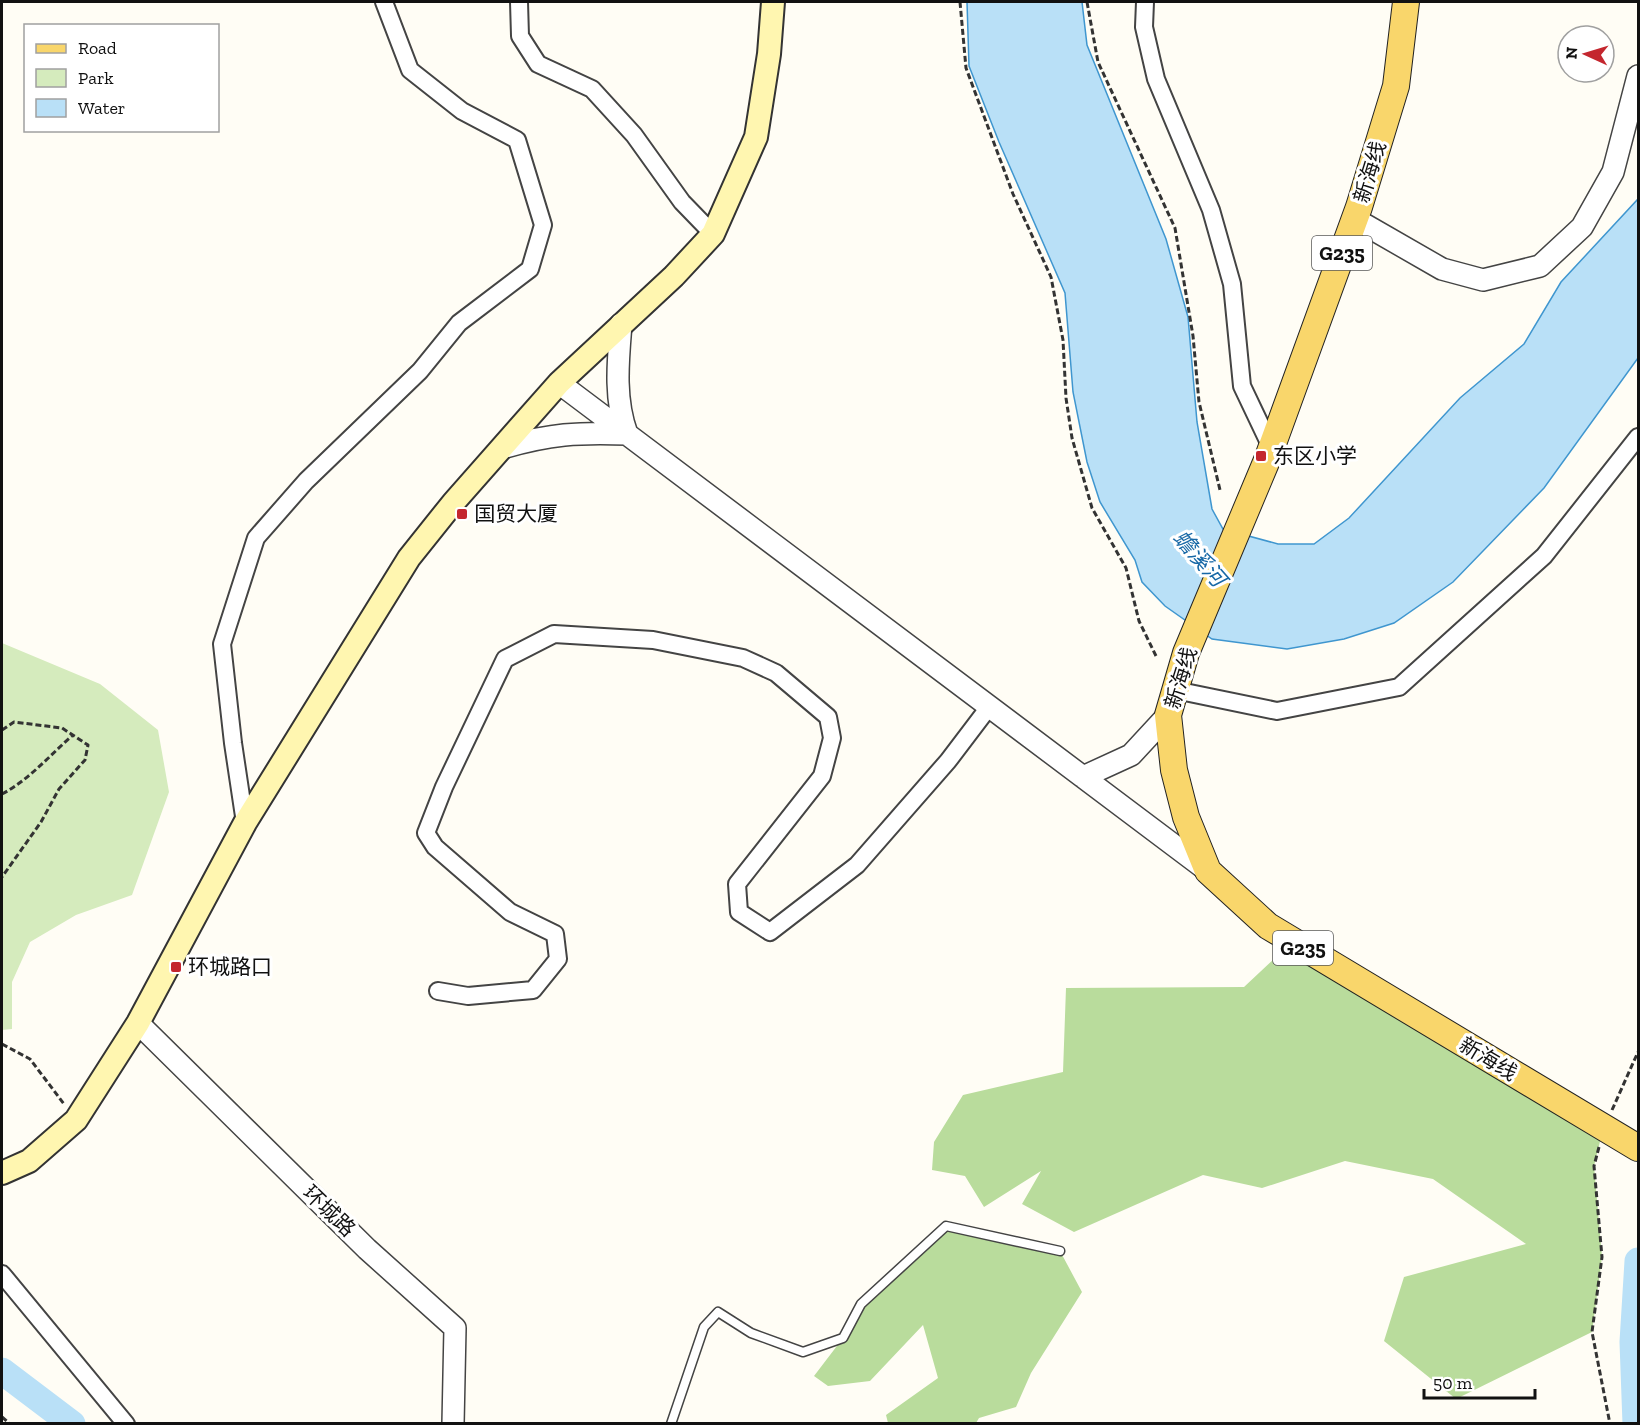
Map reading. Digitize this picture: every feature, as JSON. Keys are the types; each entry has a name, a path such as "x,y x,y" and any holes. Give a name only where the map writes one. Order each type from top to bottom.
{"main road":[{"path":"2,1173 29,1161 76,1120 138,1023 245,823 410,558 559,384 674,276 713,234 756,137 769,54 773,2"},
{"name":"新海线","path":"1406,2 1395,86 1355,219 1253,497 1186,653 1168,714 1174,770 1186,817 1208,872 1268,926 1638,1148"}],"street":[{"path":"245,823 232,743 222,644 256,538 306,481 420,371 459,323 530,269 543,225 517,140 462,111 410,70 384,2"},
{"path":"519,2 520,36 538,64 592,89 634,135 682,202 713,234"},
{"path":"1145,2 1144,27 1156,79 1211,210 1232,284 1242,386 1271,447"},
{"path":"1355,219 1442,269 1483,280 1540,266 1582,226 1613,172 1638,76"},
{"path":"621,324 618,363 620,405 627,434"},
{"path":"559,384 1208,872"},
{"path":"502,448 542,436 565,433 627,434"},
{"path":"1176,690 1277,711 1399,687 1544,556 1638,437"},
{"path":"438,991 468,996 533,990 558,959 555,934 510,912 435,847 426,834 444,787 505,659 554,634 653,640 742,658 776,673 828,717 832,738 822,776 737,884 739,912 770,932 857,866 948,761 989,707"},
{"path":"1083,777 1131,755 1168,714"},
{"name":"环城路","path":"138,1023 367,1249 455,1328 453,1424"},
{"path":"2,1274 126,1424"}],"lane":[{"path":"671,1424 704,1328 718,1312 752,1333 803,1352 843,1338 861,1304 946,1226 1060,1251"}],"path":[{"path":"960,2 966,68 1013,194 1051,277 1063,340 1066,398 1071,428 1092,508 1126,568 1139,621 1156,656"},
{"path":"1087,2 1098,62 1175,228 1193,336 1199,402 1220,490"},
{"path":"2,730 14,722 62,728 88,745 85,760 59,789 41,822 2,877"},
{"path":"2,794 20,785 40,763 73,735"},
{"path":"2,1044 30,1059 76,1120"},
{"path":"1610,1424 1592,1332 1602,1257 1594,1166 1603,1129 1638,1052"},
{"path":"2,1417 10,1424"}],"green space":[{"path":"2,643 100,684 158,730 169,792 132,895 76,915 30,942 12,982 12,1029 2,1030"},
{"path":"1301,946 1603,1129 1594,1166 1602,1257 1592,1332 1456,1399 1384,1341 1404,1277 1526,1244 1433,1179 1345,1161 1262,1188 1203,1175 1074,1232 1022,1204 1041,1171 984,1207 965,1176 932,1170 934,1142 963,1095 1063,1072 1066,988 1244,987 1276,957"},
{"path":"946,1226 1060,1251 1082,1292 1031,1373 1016,1407 979,1418 976,1423 888,1423 886,1415 938,1378 923,1325 870,1381 828,1386 814,1376 843,1338 861,1304"}],"water":[{"path":"967,2 1082,2 1087,45 1166,239 1188,317 1197,422 1212,509 1223,529 1278,544 1314,544 1349,518 1460,398 1524,344 1561,282 1638,199 1638,358 1544,488 1453,582 1394,623 1344,639 1287,649 1212,639 1165,606 1142,582 1135,560 1100,502 1087,462 1073,392 1065,293 999,142 969,66"}],"waterway":[{"name":"蟾溪河","path":"1636,1424 1633,1342 1638,1261"},
{"name":"蟾溪河","path":"2,1371 72,1424"}],"place":[{"name":"东区小学","path":"1261,456"},
{"name":"国贸大厦","path":"462,514"},
{"name":"环城路口","path":"176,967"}]}
